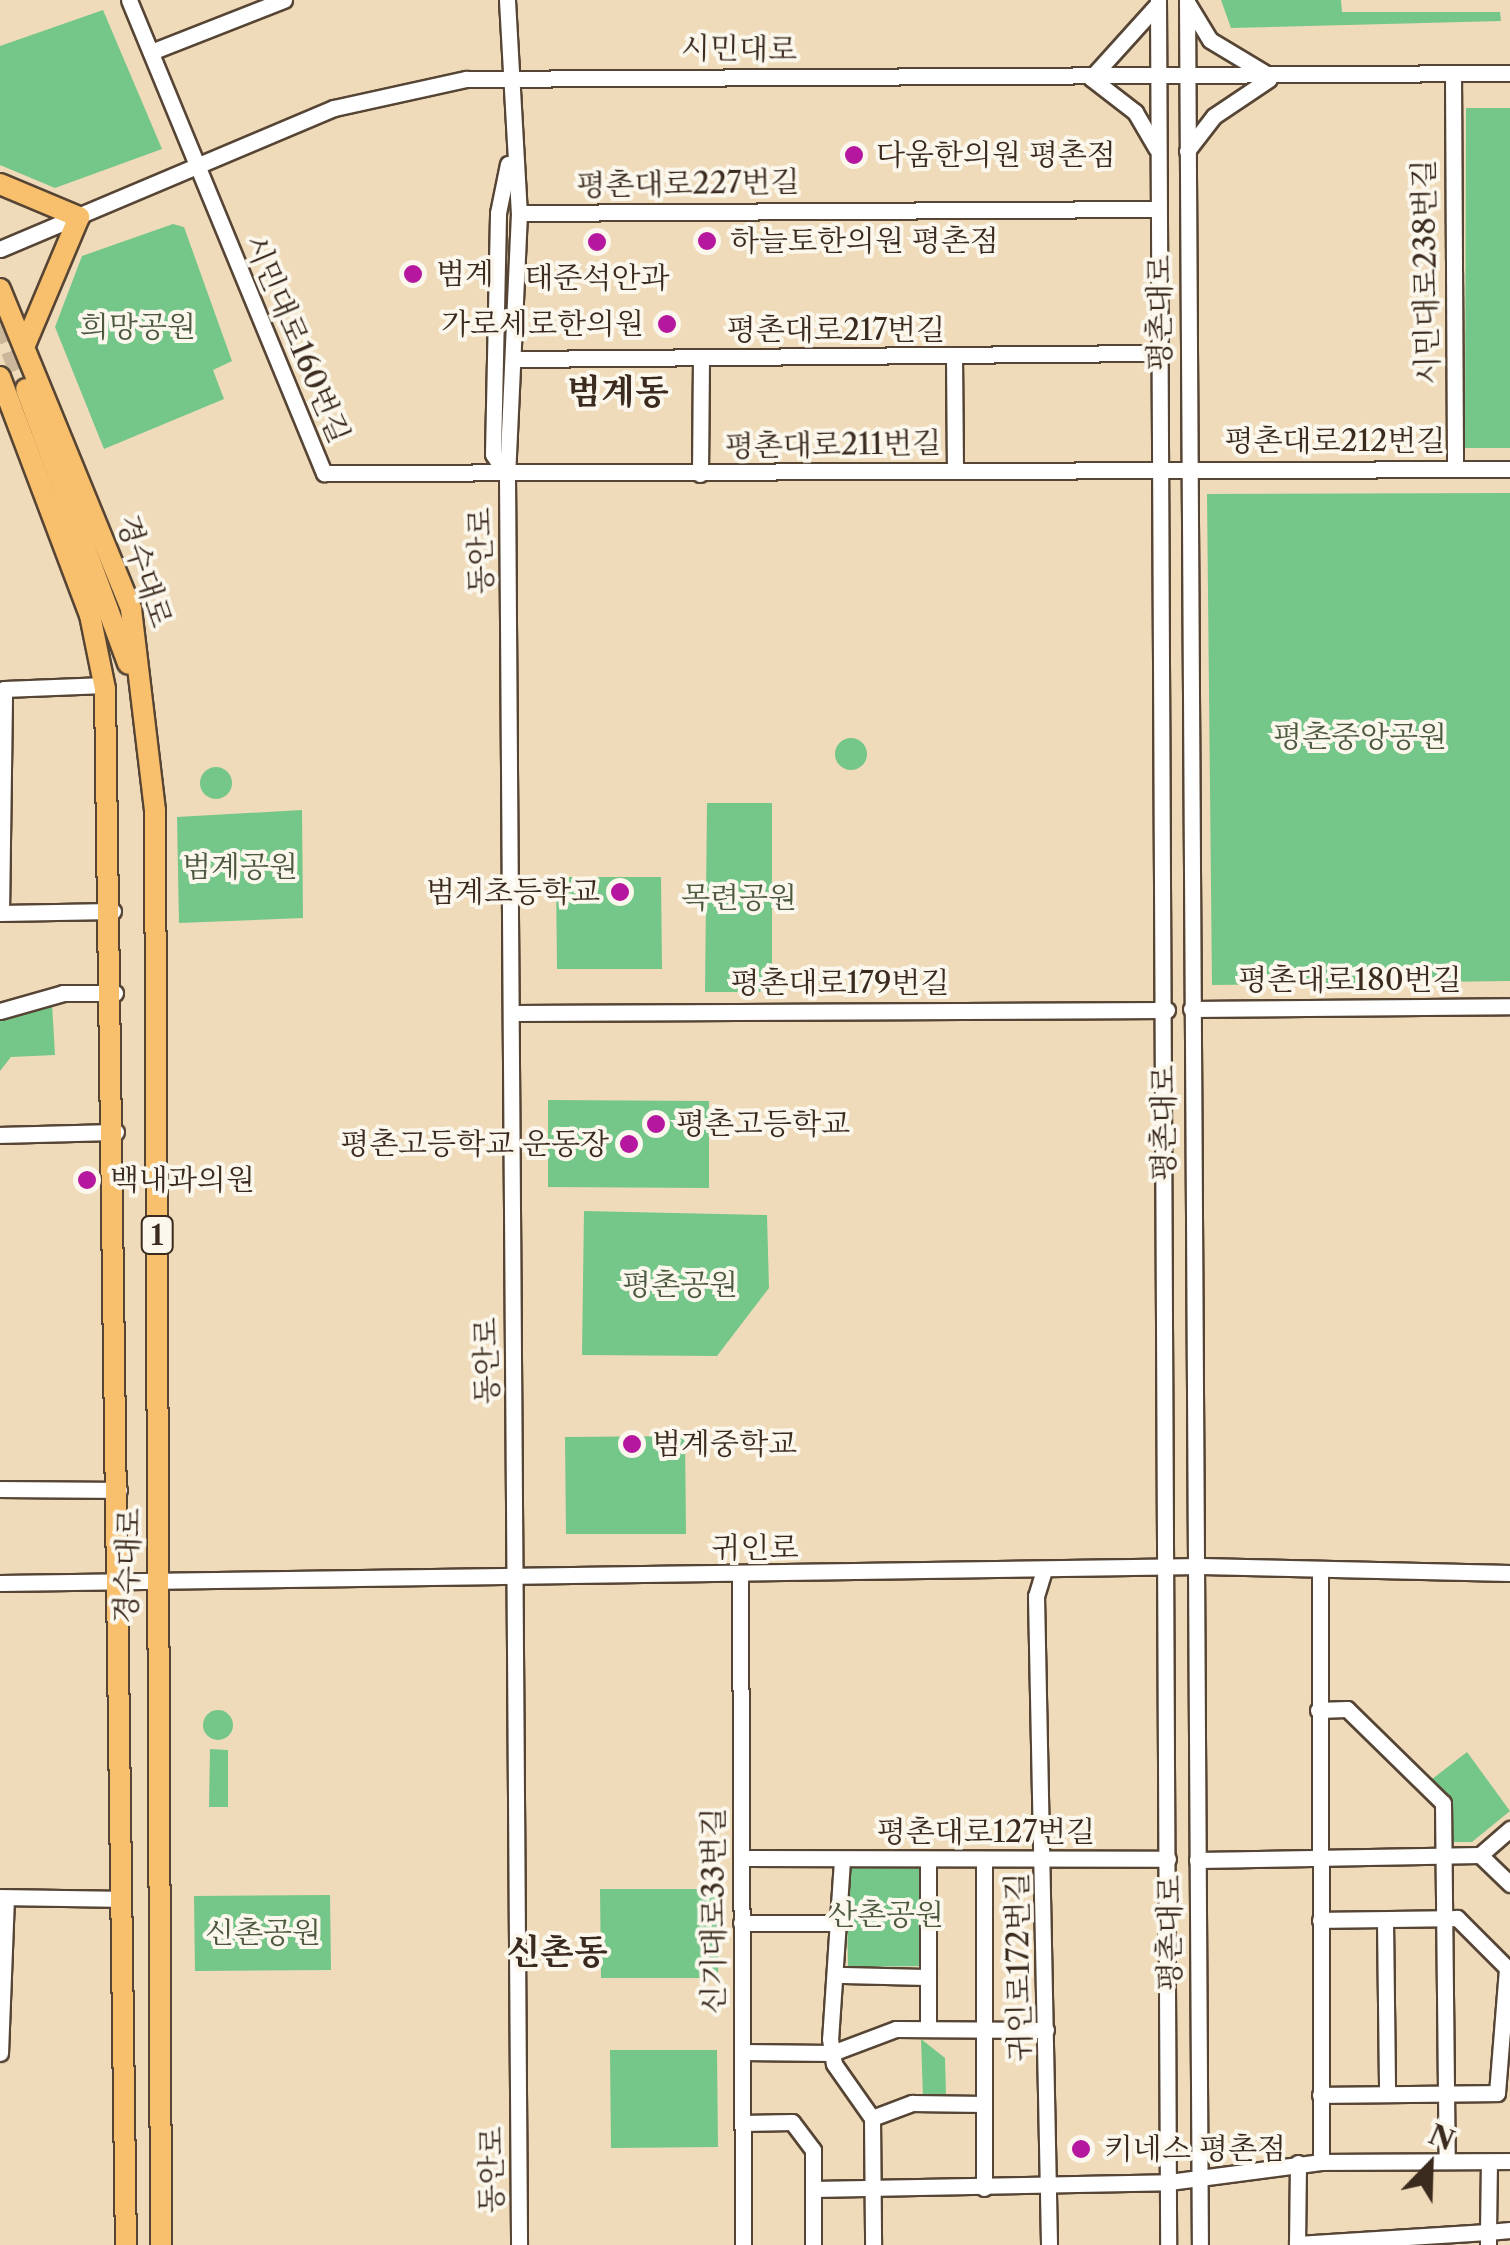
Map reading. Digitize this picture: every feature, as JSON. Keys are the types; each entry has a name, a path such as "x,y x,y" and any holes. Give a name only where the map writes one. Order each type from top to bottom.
{"main road":[{"path":"0,184 79,217 25,345"},
{"name":"경수대로","path":"0,289 131,608 155,811 151,890 160,2245"},
{"name":"경수대로","path":"14,386 115,612 133,685 151,890"},
{"name":"경수대로","path":"14,386 90,615 104,685 113,900"},
{"name":"경수대로","path":"14,386 100,614 114,687 126,2245"}],"street":[{"path":"129,0 193,169"},
{"path":"151,52 284,0"},
{"name":"동안로","path":"506,0 510,150 519,213 516,360 507,475 514,1013 519,2245"},
{"path":"1158,1 1137,37 1090,78 1135,112 1158,152"},
{"name":"평촌대로","path":"1158,1 1159,469 1167,1010 1168,2245"},
{"path":"1186,1 1210,40 1274,76 1214,116 1187,151"},
{"name":"평촌대로","path":"1186,1 1191,1009 1202,1566 1196,2179 1200,2245"},
{"name":"시민대로238번길","path":"1452,74 1455,469"},
{"name":"시민대로","path":"0,249 334,108 409,87 509,76 1187,78 1510,74"},
{"name":"동안로","path":"507,475 493,454 498,213 510,150"},
{"name":"시민대로160번길","path":"193,169 324,473 507,475"},
{"name":"평촌대로227번길","path":"519,213 1157,210"},
{"name":"평촌대로217번길","path":"516,360 1158,353"},
{"path":"954,357 955,471"},
{"path":"700,358 700,474"},
{"name":"평촌대로212번길","path":"1159,469 1510,469"},
{"name":"평촌대로211번길","path":"507,475 1159,469"},
{"path":"104,685 2,689 0,913 113,900"},
{"path":"0,1011 63,992 114,992"},
{"name":"평촌대로180번길","path":"1191,1009 1510,1006"},
{"name":"평촌대로179번길","path":"514,1013 1167,1010"},
{"path":"0,1135 116,1132"},
{"path":"0,1489 119,1490"},
{"name":"귀인로","path":"0,1584 740,1576 1167,1566 1510,1573"},
{"name":"귀인로172번길","path":"1044,1570 1036,1596 1045,1860 1049,2245"},
{"path":"1320,1570 1321,2162"},
{"name":"신기대로33번길","path":"740,1576 743,2245"},
{"path":"1169,1683 1200,1681"},
{"path":"1318,1710 1347,1709 1443,1804 1447,2161"},
{"path":"1197,1860 1480,1855 1510,1829"},
{"path":"1480,1855 1510,1884"},
{"path":"741,1858 842,1860"},
{"name":"평촌대로127번길","path":"832,2053 840,1974 842,1860 1168,1859"},
{"path":"928,1860 928,2030"},
{"path":"984,1860 984,2188"},
{"path":"2,2052 3,1897 122,1900"},
{"path":"1320,1920 1457,1918 1507,1968 1504,2087 1320,2095"},
{"path":"1385,1921 1387,2094"},
{"path":"741,1924 841,1923"},
{"path":"840,1974 928,1978"},
{"path":"742,2052 832,2053 872,2034 1046,2030"},
{"path":"832,2053 872,2118 873,2245"},
{"path":"1167,2057 1198,2057"},
{"path":"872,2118 912,2103 984,2104"},
{"path":"742,2122 792,2122 813,2150 813,2245"},
{"path":"814,2189 1169,2182 1321,2162 1510,2162"},
{"path":"1488,2238 1489,2162"},
{"path":"1298,2163 1297,2244 1488,2238 1510,2230"}],"green space":[{"path":"1221,0 1341,0 1342,12 1500,12 1501,21 1231,28"},
{"path":"103,10 162,149 55,188 0,165 0,46"},
{"path":"1466,108 1510,108 1510,448 1465,448"},
{"name":"희망공원","path":"173,224 184,227 232,361 213,370 224,399 104,449 55,327 82,256"},
{"name":"평촌중앙공원","path":"1510,493 1510,981 1212,985 1207,494"},
{"path":"851,738 862,743 867,754 862,765 851,770 840,765 835,754 840,743"},
{"path":"216,767 227,772 232,783 227,794 216,799 205,794 200,783 205,772"},
{"name":"목련공원","path":"707,803 772,803 772,992 705,992"},
{"name":"범계공원","path":"302,810 303,918 179,923 177,817"},
{"path":"556,877 661,877 662,969 557,969"},
{"path":"52,1003 55,1055 11,1057 0,1071 0,1013"},
{"name":"평촌고등학교 운동장","path":"548,1100 709,1101 709,1188 548,1187"},
{"name":"평촌공원","path":"584,1211 767,1215 769,1288 717,1356 582,1355"},
{"path":"685,1436 686,1534 566,1534 565,1437"},
{"path":"218,1710 232,1719 233,1725 224,1739 218,1740 204,1731 203,1725 212,1711"},
{"path":"210,1749 228,1750 228,1807 209,1807"},
{"path":"1467,1752 1510,1811 1472,1842 1447,1842 1446,1801 1427,1783"},
{"name":"산촌공원","path":"924,1863 926,1966 848,1967 846,1864"},
{"path":"600,1889 719,1889 718,1978 601,1978"},
{"name":"신촌공원","path":"330,1895 331,1970 195,1971 194,1896"},
{"path":"921,2039 945,2058 946,2096 923,2097"},
{"path":"610,2050 717,2050 718,2147 611,2148"}],"tunnel":[{"path":"0,323 26,389"}],"place":[{"name":"다움한의원 평촌점","path":"854,155"},
{"name":"하늘토한의원 평촌점","path":"707,241"},
{"name":"태준석안과","path":"597,242"},
{"name":"범계","path":"413,274"},
{"name":"가로세로한의원","path":"667,324"},
{"name":"범계초등학교","path":"620,892"},
{"name":"평촌고등학교","path":"656,1124"},
{"name":"평촌고등학교 운동장","path":"629,1144"},
{"name":"백내과의원","path":"87,1180"},
{"name":"범계중학교","path":"632,1444"},
{"name":"키네스 평촌점","path":"1081,2149"}],"district":[{"name":"범계동","path":"618,392"},
{"name":"신촌동","path":"557,1952"}]}
